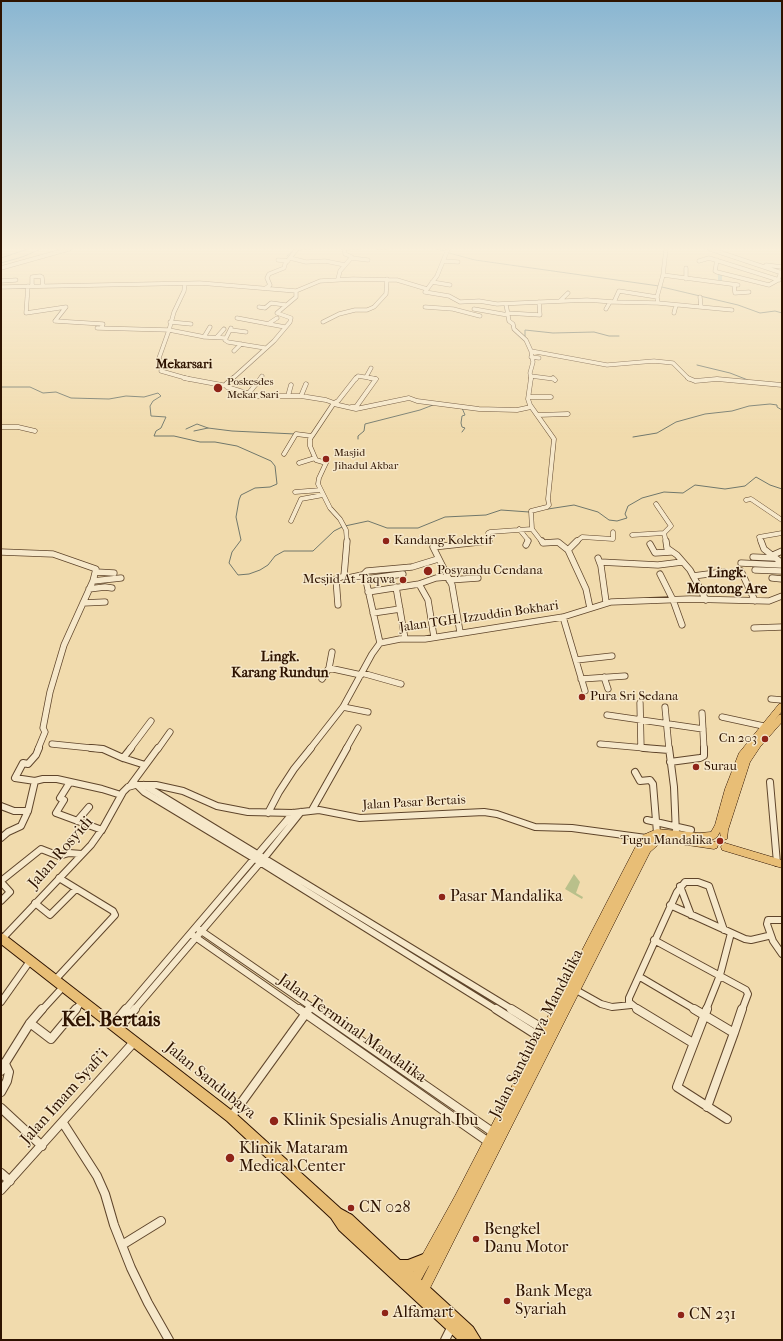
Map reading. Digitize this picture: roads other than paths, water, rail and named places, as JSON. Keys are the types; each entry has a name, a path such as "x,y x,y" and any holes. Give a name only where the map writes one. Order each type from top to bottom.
{"highway":[{"name":"Jalan Sandubaya","path":"1,939 231,1117 336,1213 347,1220 399,1267 417,1289 452,1326 470,1340"},
{"name":"Jalan Sandubaya","path":"336,1213 344,1225 468,1332 474,1340"},
{"path":"399,1267 408,1267 426,1260"}],"main road":[{"path":"725,847 728,842 724,836 724,830 746,761 782,706"},
{"path":"713,839 719,826 729,789 739,761 746,749 782,717"},
{"path":"633,868 641,845 646,838 657,833 676,828 699,837 713,839 718,847 725,847 779,864"},
{"path":"713,839 717,834 724,836"},
{"name":"Jalan Sandubaya Mandalika","path":"417,1289 548,1037 576,990 607,918 633,868 653,843 659,840 713,839"},
{"path":"548,1037 607,918"},
{"path":"417,1289 426,1260 495,1140"}],"street":[{"path":"26,312 26,313 35,312"},
{"path":"63,312 56,321 103,324 99,328 169,330 204,337 226,338"},
{"path":"175,312 159,358 162,365 161,371 179,377 226,386 248,394 270,397 301,396 326,400 356,410 409,398 416,401 482,409 517,410 531,407"},
{"path":"226,386 226,382 279,336 291,319 277,313 279,312"},
{"path":"322,322 339,314 349,312"},
{"path":"468,312 480,316"},
{"path":"492,312 508,314 540,315 540,312"},
{"path":"508,314 509,320 513,324 513,329 526,340 531,351 533,362 530,369 531,376 529,397 531,407 554,438 551,465 551,485 548,499 550,504 530,513 532,529 543,542 558,542 568,550 586,589 590,608"},
{"path":"237,318 285,327"},
{"path":"268,324 277,318"},
{"path":"170,322 191,324"},
{"path":"204,337 210,327"},
{"path":"217,337 224,329"},
{"path":"226,338 231,329 246,332"},
{"path":"226,338 225,340 228,342 265,348"},
{"path":"234,351 241,344"},
{"path":"531,351 607,365 654,361 673,363 689,379 695,381 717,379 782,385"},
{"path":"531,357 539,358"},
{"path":"366,377 371,368"},
{"path":"248,394 262,376"},
{"path":"335,403 352,407 356,406 376,379 358,376 335,403 312,436 309,444 316,460 327,464 319,478 318,484 330,508 344,524 346,530 347,551 344,576"},
{"path":"531,376 554,378 555,380"},
{"path":"301,396 306,384"},
{"path":"288,396 291,386"},
{"path":"529,397 551,397"},
{"path":"538,415 568,414"},
{"path":"1,427 18,427 35,431"},
{"path":"284,454 296,434 312,436"},
{"path":"299,463 315,458"},
{"path":"295,492 321,490"},
{"path":"290,522 301,500 323,495"},
{"path":"746,500 750,499 782,520"},
{"path":"632,535 664,533 670,529 671,526 656,504"},
{"path":"460,632 452,585 433,548 436,546 486,542 489,541 488,533 490,532 532,529"},
{"path":"519,530 528,540 526,545"},
{"path":"568,550 582,537 613,539 613,532"},
{"path":"664,533 667,548 682,562 693,576 706,600"},
{"path":"782,533 759,537 764,549 782,564"},
{"path":"650,544 653,554 671,552"},
{"path":"753,557 774,556 782,551"},
{"path":"1,552 53,554 95,568 96,572 61,654 50,692 43,728 45,731 44,735 36,755 28,764 22,763 15,778 36,781 39,779 53,779 102,789 121,796"},
{"path":"268,813 276,797 294,769 343,707 380,642 364,577 367,571 412,567 438,559"},
{"path":"606,602 599,560 660,565 682,562"},
{"path":"741,563 782,564"},
{"path":"754,570 782,572"},
{"path":"741,571 755,601"},
{"path":"96,572 114,573"},
{"path":"693,576 724,572"},
{"path":"338,605 336,579 344,576 348,578 403,574"},
{"path":"660,574 673,600 682,625"},
{"path":"93,581 121,578"},
{"path":"368,592 418,584 436,578 478,578"},
{"path":"772,578 782,579"},
{"path":"418,584 428,600 434,637"},
{"path":"89,589 107,586 112,588"},
{"path":"396,587 405,639"},
{"path":"780,597 782,604"},
{"name":"Jalan TGH. Izzuddin Bokhari","path":"380,642 434,637 563,617 606,602 673,600 769,601 780,597"},
{"path":"83,603 105,602"},
{"path":"373,613 400,609"},
{"path":"563,617 585,691"},
{"path":"754,628 782,627"},
{"path":"322,679 329,668 332,652"},
{"path":"576,660 612,656"},
{"path":"329,668 401,684"},
{"path":"581,679 625,676"},
{"path":"604,677 608,689"},
{"path":"771,699 782,700"},
{"path":"640,703 641,748"},
{"path":"343,707 368,712"},
{"path":"665,707 665,724 674,787 676,828"},
{"path":"670,762 703,757 702,713"},
{"path":"607,715 703,729"},
{"path":"722,717 769,728"},
{"path":"123,758 151,721"},
{"path":"312,810 358,728"},
{"name":"Jalan Rosyidi","path":"1,939 82,854 102,830 125,789 137,785 144,765 170,732"},
{"path":"52,744 103,749 144,765"},
{"path":"600,744 669,750"},
{"path":"635,772 640,781 652,781 657,833"},
{"path":"1,838 8,832 20,828 28,812 36,781"},
{"path":"70,782 60,798 64,800 56,813 102,830"},
{"path":"770,782 779,864"},
{"path":"137,785 144,792 260,858 548,1037"},
{"name":"Jalan Pasar Bertais","path":"137,785 156,785 183,791 210,803 229,809 268,813 293,813 312,810 344,814 357,818 484,812 498,814 535,827 572,828 646,838"},
{"path":"1,806 14,811 28,812"},
{"path":"77,821 89,807"},
{"path":"116,1027 196,932 301,812"},
{"path":"260,858 293,813"},
{"path":"647,820 655,820 676,828 691,830"},
{"path":"1,901 9,893 9,890 1,881 41,849 59,856 82,854"},
{"path":"1,1092 7,1081 9,1072 3,1066 30,1023 59,984 114,916 113,911 59,878"},
{"path":"631,1005 629,998 640,977 654,940 680,886 685,882 690,881 702,882 709,886 724,930"},
{"path":"680,886 691,915"},
{"path":"35,903 50,915 76,889"},
{"path":"670,905 724,930 751,940 768,936"},
{"path":"782,920 767,921 771,936 782,954"},
{"name":"Jalan Terminal Mandalika","path":"196,932 495,1140"},
{"path":"727,1119 677,1087 720,975 732,933"},
{"path":"654,940 744,988 748,993 707,1107"},
{"path":"1,1002 30,961"},
{"path":"640,977 734,1033"},
{"path":"576,990 602,1004 612,1007 631,1005 693,1043"},
{"path":"30,1023 51,1039 82,1002"},
{"path":"231,1117 308,1010"},
{"name":"Jalan Imam Syafi'i","path":"1,1190 63,1123 134,1042"},
{"path":"1,1108 42,1146"},
{"path":"63,1123 97,1176 105,1194 122,1246 148,1303 169,1340"},
{"path":"1,1173 10,1181"},
{"path":"122,1246 161,1221"},
{"path":"444,1340 452,1326"}],"waterway":[{"path":"756,312 760,313 771,312"},
{"path":"777,312 782,313"},
{"path":"525,336 525,330 553,333 594,332 609,336 619,336"},
{"path":"697,365 730,373 748,380"},
{"path":"1,387 30,387 43,393 56,392 71,398 109,399 126,396 144,397 158,393 161,396 153,401 150,406 151,416 166,417 161,428 156,431 154,436 174,436 200,442 215,442 237,446 271,461 275,466 277,484 270,487 255,488 241,495 239,500 236,517 241,540 232,552 229,563 238,575 249,574 260,570 268,565 275,556 284,551 313,551 334,531 342,527"},
{"path":"633,437 657,433 676,422 705,414 732,411 749,406 770,404 777,405 777,407 782,410"},
{"path":"358,439 358,436 364,431 365,424 420,410 433,405"},
{"path":"462,408 465,415 462,416 461,423 462,427 465,428 462,432"},
{"path":"186,429 197,424 208,428"},
{"path":"194,431 208,428"},
{"path":"208,428 232,431 295,434"},
{"path":"548,509 574,505 598,512 609,520 617,521 627,518 625,514 628,506 642,498 664,492 683,493 695,485 725,489 745,486 756,477 770,485 782,489"},
{"path":"345,526 368,521 387,528 418,528 445,517 486,515 501,510 529,512"}],"place":[{"name":"Poskesdes Mekar Sari","path":"218,388"},
{"name":"Masjid Jihadul Akbar","path":"326,459"},
{"name":"Kandang Kolektif","path":"386,541"},
{"name":"Posyandu Cendana","path":"428,571"},
{"name":"Mesjid At-Taqwa","path":"403,580"},
{"name":"Pura Sri Sedana","path":"582,697"},
{"name":"Cn 203","path":"765,739"},
{"name":"Surau","path":"696,767"},
{"name":"Tugu Mandalika","path":"720,841"},
{"name":"Pasar Mandalika","path":"442,897"},
{"name":"Klinik Spesialis Anugrah Ibu","path":"274,1121"},
{"name":"Klinik Mataram Medical Center","path":"230,1158"},
{"name":"CN 028","path":"351,1208"},
{"name":"Bengkel Danu Motor","path":"476,1239"},
{"name":"Bank Mega Syariah","path":"507,1301"},
{"name":"Alfamart","path":"385,1313"},
{"name":"CN 231","path":"681,1315"}],"district":[{"name":"Mekarsari","path":"184,365"},
{"name":"Lingk. Montong Are","path":"727,582"},
{"name":"Lingk. Karang Rundun","path":"280,666"},
{"name":"Kel. Bertais","path":"111,1021"}]}
